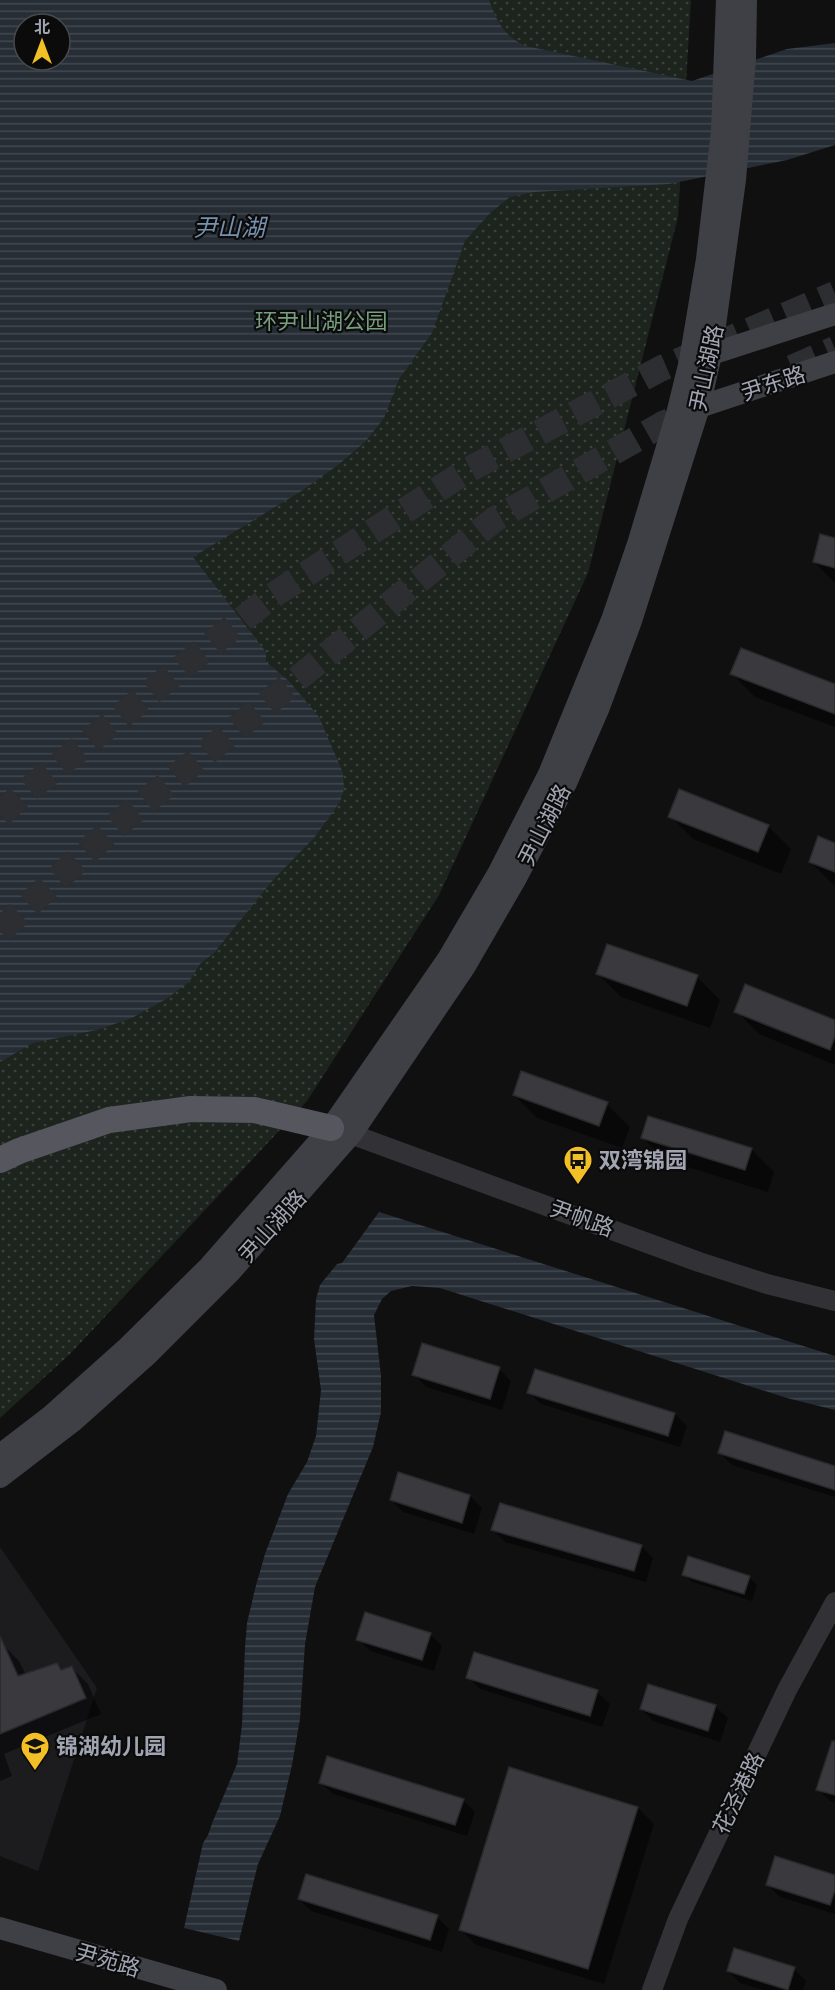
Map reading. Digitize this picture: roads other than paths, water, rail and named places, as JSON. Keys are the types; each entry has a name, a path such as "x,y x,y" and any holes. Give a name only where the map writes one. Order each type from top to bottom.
{"highway":[{"path":"0,1160 19,1151 109,1120 191,1109 254,1110 342,1130"}],"main road":[{"name":"尹山湖路","path":"727,0 735,60"},
{"name":"尹山湖路","path":"0,1477 73,1421 148,1354 230,1272 342,1130 465,966 516,878 566,783 600,707 631,621 699,407 701,357 726,180 722,131 746,0"},
{"name":"尹东路","path":"701,357 835,314"},
{"name":"尹山湖路","path":"0,1455 51,1416 126,1349 342,1130 499,872 549,774 612,620 639,541 677,414 701,357"},
{"name":"尹东路","path":"677,414 835,362"},
{"name":"尹苑路","path":"0,1928 216,1990"}],"street":[{"name":"尹帆路","path":"342,1130 699,1262 767,1284 835,1301"},
{"name":"花泾港路","path":"652,1990 678,1919 787,1690 835,1602"}],"water":[{"name":"尹山湖","path":"0,0 489,0 502,28 512,38 526,46 692,81 787,49 835,43 835,145 787,160 669,184 535,192 510,197 490,213 465,241 432,333 399,379 384,418 366,441 303,490 193,557 266,652 266,662 289,681 319,717 343,773 344,789 340,802 314,838 273,880 214,953 200,964 189,982 166,999 132,1018 97,1030 33,1043 0,1062"},
{"path":"379,1212 835,1356 835,1410 787,1398 440,1288 412,1286 391,1291 382,1299 374,1315 381,1376 381,1412 373,1447 315,1587 305,1644 300,1719 292,1765 280,1816 258,1864 239,1941 184,1928 203,1843 237,1764 242,1725 247,1623 255,1589 265,1554 288,1494 307,1462 316,1436 321,1390 314,1339 316,1299 320,1285 337,1264 342,1263"}],"tunnel":[{"path":"0,815 20,796 272,596 468,470 662,368 835,294"},
{"path":"792,368 835,349"},
{"path":"0,931 114,827 495,519 663,424 693,411"}],"place":[{"name":"双湾锦园","path":"578,1186"},
{"name":"锦湖幼儿园","path":"35,1772"}],"park label":[{"name":"环尹山湖公园","path":"321,321"}]}
